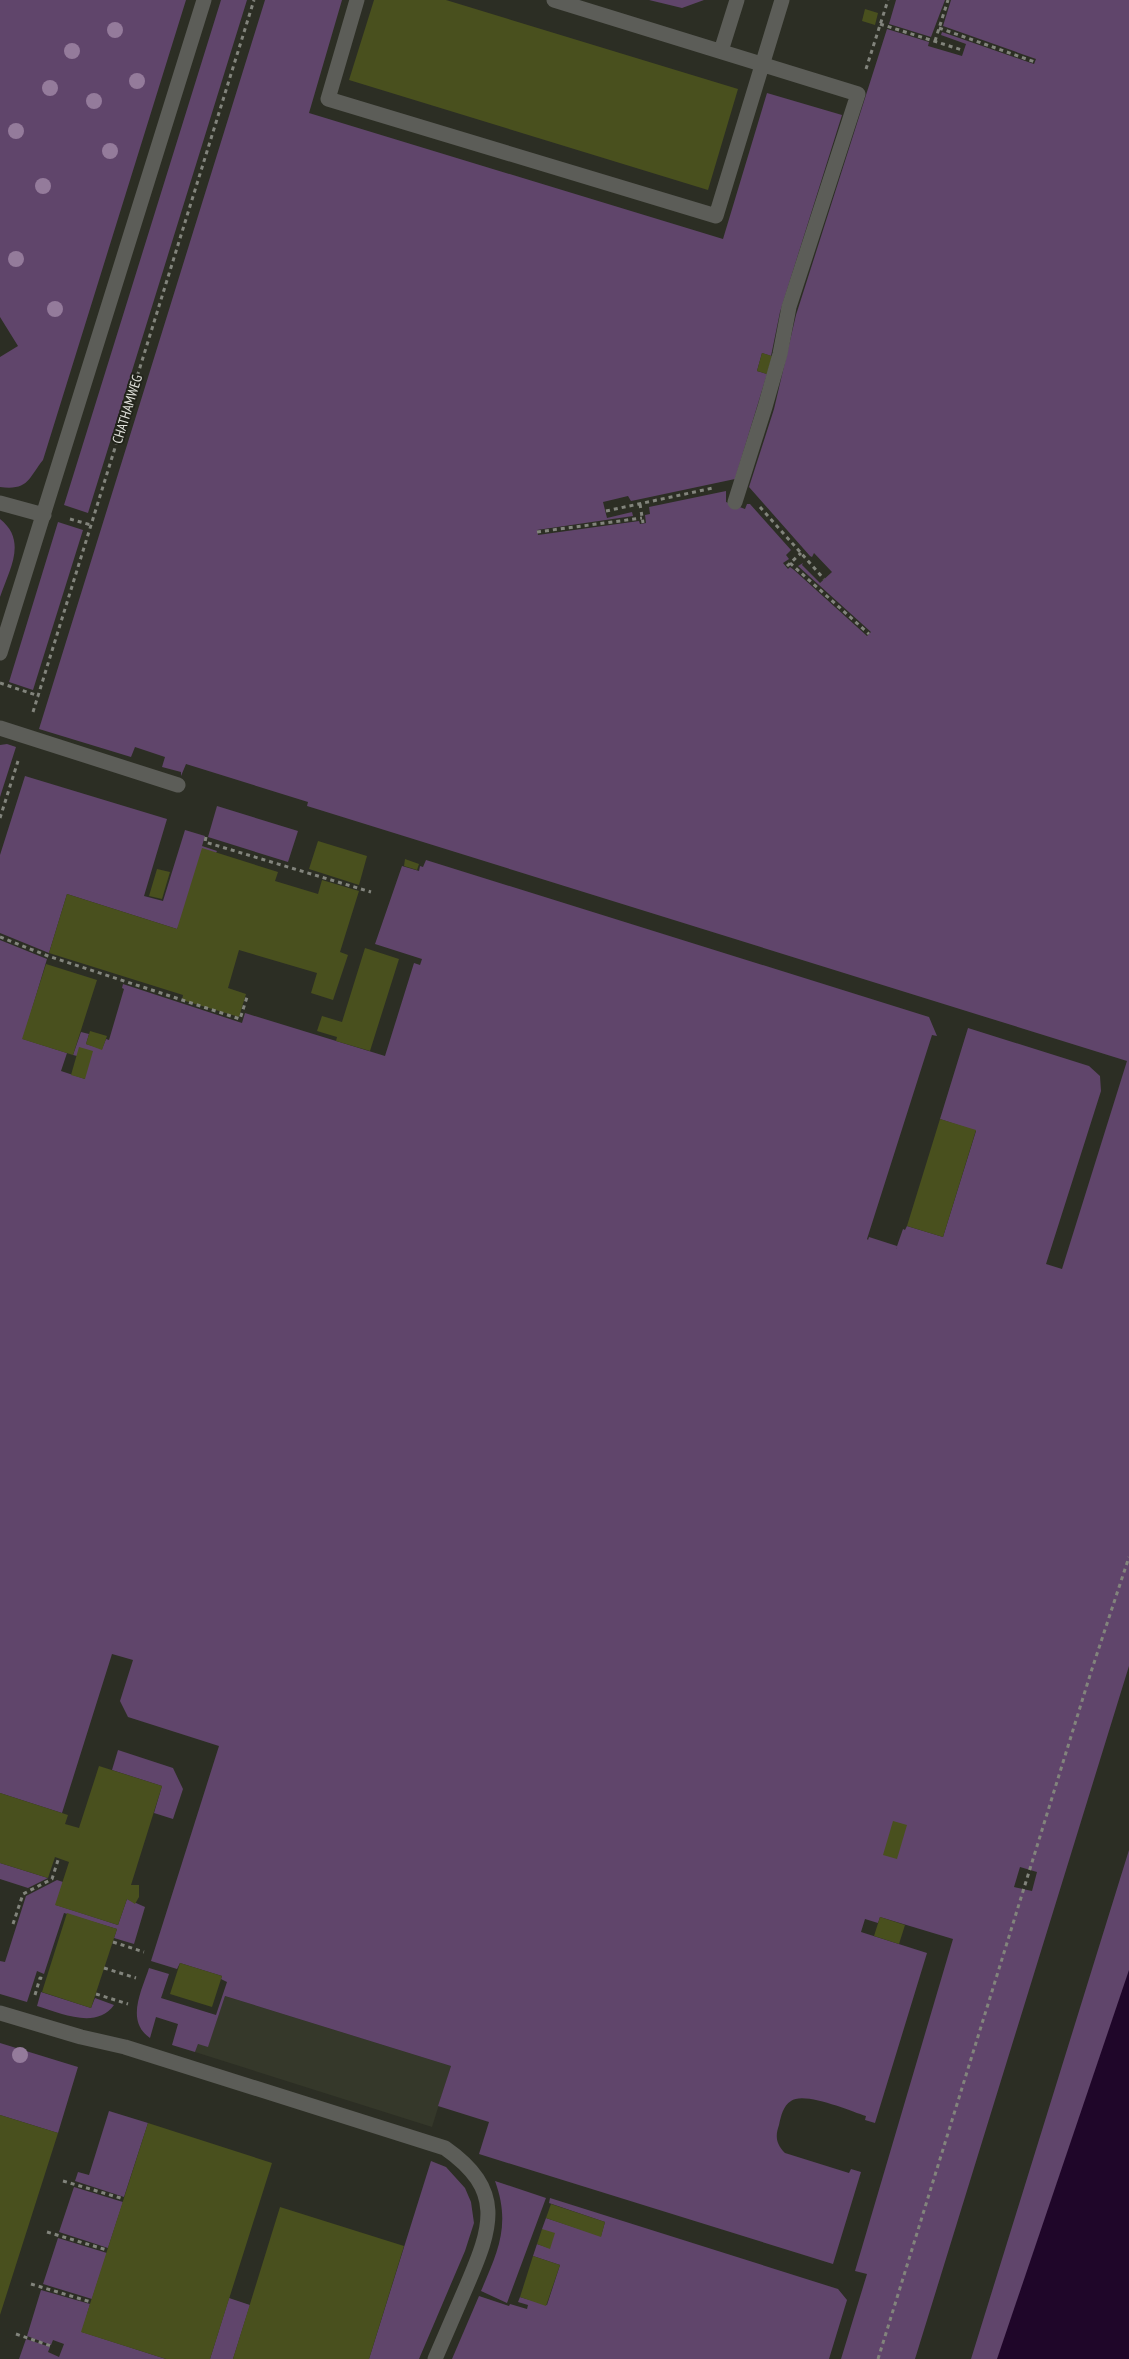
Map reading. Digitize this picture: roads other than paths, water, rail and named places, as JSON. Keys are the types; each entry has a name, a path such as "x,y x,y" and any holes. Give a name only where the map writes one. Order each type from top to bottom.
{"street":[{"path":"0,653 204,0"},
{"path":"358,0 328,99 716,216 782,0"},
{"path":"554,0 858,94 790,307 780,354 735,502"},
{"path":"721,51 737,0"},
{"path":"0,503 44,515"},
{"path":"0,728 169,780 178,785"},
{"path":"0,2013 81,2037 125,2047 445,2148 461,2160 481,2186 487,2204 489,2222 487,2236 480,2254 435,2359"}]}
